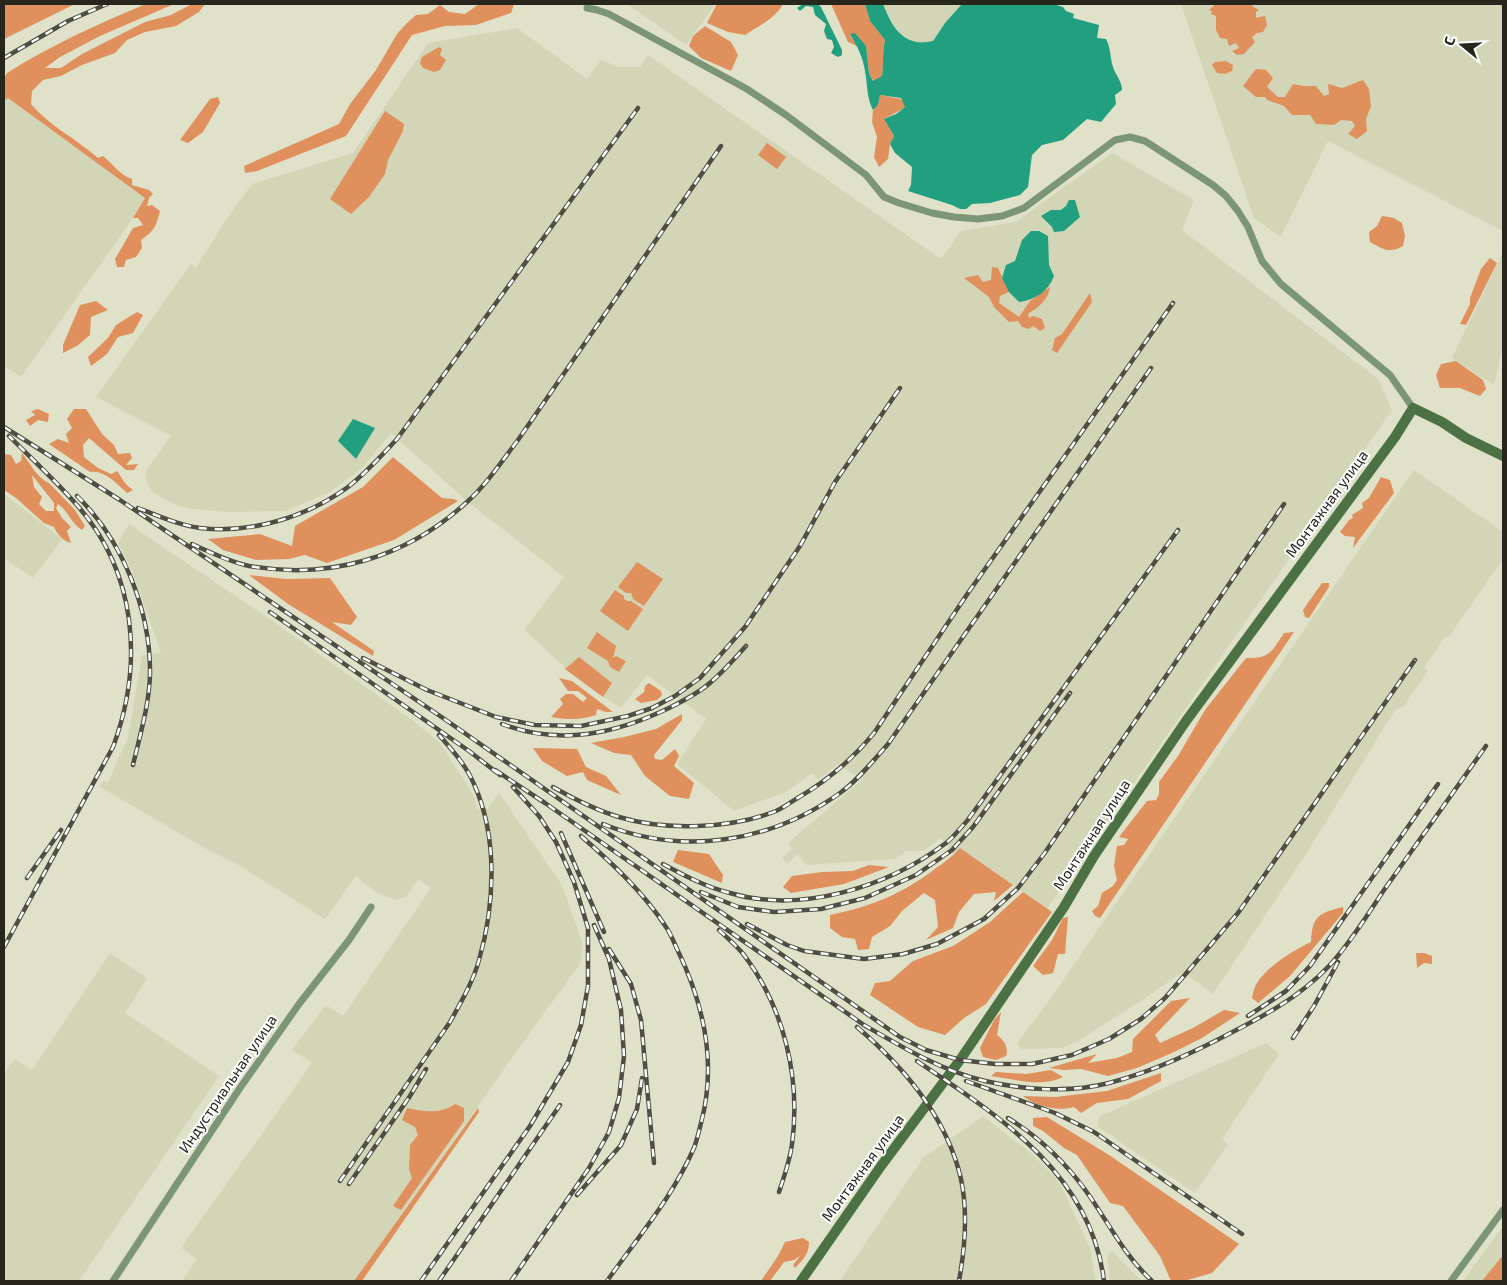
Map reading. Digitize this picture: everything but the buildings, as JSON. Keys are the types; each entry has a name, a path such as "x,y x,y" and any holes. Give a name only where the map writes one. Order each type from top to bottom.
{"street":[{"path":"587,8 609,14 747,88 866,175 884,197 932,213 978,219 1002,216 1024,208 1115,140 1130,137 1145,141 1213,185 1226,196 1248,227 1262,261 1282,284 1390,374 1413,408 1442,422 1466,438 1503,456"},
{"name":"Монтажная улица","path":"801,1281 881,1166 960,1060 1064,907 1094,856 1186,721 1389,445 1413,408"},
{"name":"Индустриальная улица","path":"113,1281 240,1088 299,1004 349,940 371,907"},
{"path":"1451,1281 1503,1210"}],"shaded area":[{"path":"4,4 75,4 4,39"},
{"path":"146,4 174,4 100,36 60,57 45,68 61,68 82,54 145,22 171,15 192,4 205,4 199,12 176,26 145,32 127,40 115,53 82,65 61,76 43,80 32,91 31,104 46,119 98,158 103,156 121,173 132,179 132,185 149,190 153,194 149,198 147,206 152,205 160,211 156,225 141,240 142,248 136,257 126,260 124,267 117,267 115,259 133,228 143,225 138,218 133,218 145,198 8,98 4,101 4,78 7,73 58,44"},
{"path":"479,4 514,4 511,13 476,25 445,26 412,35 346,136 257,171 245,173 244,166 339,124 350,104 376,70 397,34 416,15 428,14 440,5 449,12 465,14"},
{"path":"627,4 715,4 686,45"},
{"path":"717,4 783,4 771,18 745,35 728,32 707,23"},
{"path":"803,4 818,4 821,7 842,50 842,55 838,57 831,53 834,47 832,40 827,39 824,31 826,24 815,15 813,7 806,6 800,11 797,8"},
{"path":"831,4 865,4 870,21 885,40 882,76 874,82 869,73 866,46 850,35 857,46 848,42"},
{"path":"865,4 883,4 895,28 901,34 914,41 923,42 933,41 945,23 962,4 1053,4 1063,7 1066,11 1074,14 1073,18 1099,25 1097,38 1106,39 1113,67 1122,90 1115,95 1116,104 1101,122 1087,119 1063,140 1042,145 1032,155 1028,187 1020,195 990,203 972,204 966,209 960,209 908,191 911,185 912,167 895,153 890,144 894,136 884,119 896,114 905,107 901,98 880,95 878,105 873,110 868,95 863,61 850,34 855,33 866,46 869,73 873,81 882,76 885,40 870,21"},
{"path":"883,4 962,4 945,23 933,41 924,43 912,41 902,36 888,16"},
{"path":"1181,4 1503,4 1503,231 1328,141 1281,237 1254,218"},
{"path":"1212,4 1253,4 1252,6 1259,10 1256,12 1256,18 1265,16 1267,25 1263,32 1257,33 1252,37 1255,42 1244,54 1237,55 1232,51 1239,48 1236,43 1229,46 1227,39 1220,38 1216,30 1216,16 1211,14 1212,11 1209,10 1214,6"},
{"path":"705,26 731,42 738,55 731,71 701,58 689,46 693,36"},
{"path":"517,28 587,79 601,60 619,67 640,67 648,55 941,259 961,231 1016,222 1112,153 1194,200 1182,230 1378,379 1392,410 1047,909 960,848 955,855 941,838 924,851 906,851 895,859 806,865 798,854 787,864 782,858 792,849 788,843 862,780 838,764 818,780 812,773 788,791 734,811 677,764 706,719 647,675 621,708 565,669 563,665 524,630 564,577 468,502 391,433 362,468 330,492 286,511 226,512 178,506 152,491 148,485 145,475 147,469 171,436 96,397 191,264 196,268 225,221 252,184 353,153 428,43"},
{"path":"439,47 442,49 440,55 446,60 440,70 434,72 423,68 420,63 422,57"},
{"path":"1226,61 1233,65 1232,71 1225,74 1217,73 1212,65 1215,62"},
{"path":"1256,69 1266,70 1273,78 1267,87 1278,97 1285,97 1293,84 1316,86 1324,96 1329,94 1328,84 1342,88 1363,80 1369,89 1371,106 1366,119 1367,131 1357,139 1348,134 1355,126 1352,121 1341,120 1334,125 1316,124 1310,115 1292,115 1284,106 1267,100 1265,97 1256,97 1243,86"},
{"path":"880,95 901,99 906,107 884,119 894,136 890,144 888,159 879,167 874,157 877,137 872,122 873,110 878,105"},
{"path":"218,97 220,103 203,132 188,143 180,140 210,99"},
{"path":"8,98 145,198 133,218 21,377 4,366 4,101"},
{"path":"385,111 404,124 403,131 388,160 385,174 369,197 351,214 330,199"},
{"path":"767,143 786,157 777,169 758,155"},
{"path":"1069,200 1075,200 1080,217 1064,231 1054,232 1052,227 1041,216 1051,210 1061,210"},
{"path":"1382,216 1394,218 1402,223 1405,236 1403,246 1390,250 1370,242 1369,232 1377,226"},
{"path":"1031,231 1039,231 1048,236 1049,265 1054,276 1045,291 1036,297 1019,302 1009,292 1002,278 1006,265 1015,261 1022,240"},
{"path":"1503,252 1503,345 1494,385 1452,358"},
{"path":"1490,258 1497,263 1466,325 1460,324 1470,304 1470,298 1481,269"},
{"path":"992,267 998,268 1009,292 1000,296 999,303 1019,317 1030,301 1050,287 1048,295 1042,303 1028,314 1029,318 1033,316 1042,319 1045,328 1040,331 1033,326 1029,329 1022,327 1018,321 1009,322 994,307 989,297 964,278 978,275 983,282 991,280"},
{"path":"1090,293 1092,302 1057,353 1052,350 1055,338 1062,334"},
{"path":"96,301 108,310 91,317 90,335 77,346 63,353 63,345 80,305"},
{"path":"137,312 143,315 133,333 118,337 107,354 91,366 88,357 108,338 116,325"},
{"path":"1456,361 1483,380 1486,389 1480,396 1460,388 1440,388 1436,375 1441,364"},
{"path":"38,409 49,414 48,422 38,420 30,426 26,420 35,415 31,411"},
{"path":"74,409 86,409 102,434 114,445 118,454 130,453 132,458 126,465 138,464 134,470 126,470 89,438 83,445 84,457 98,468 111,474 117,471 125,483 133,490 127,493 106,475 90,472 49,444 58,439 69,443 66,434 72,428 67,419"},
{"path":"353,419 375,428 356,459 338,441"},
{"path":"22,453 37,474 49,483 75,510 85,526 82,530 78,527 58,504 56,508 71,527 67,531 71,543 65,541 54,527 44,523 4,490 4,454 11,455 16,464 21,461","holes":["32,475 54,503 54,511 46,511 39,504 42,497 34,487"]},
{"path":"393,457 442,498 458,501 394,540 327,563 305,555 289,559 256,560 223,550 208,539 260,534 292,546 295,526 363,487"},
{"path":"1414,470 1503,532 1503,559 1448,638 1446,636 1424,667 1428,671 1403,707 1396,709 1392,715 1306,854 1213,994 1183,972 1078,1041 1062,1048 1021,1049 1017,1043 1046,1005"},
{"path":"1381,477 1390,480 1394,493 1353,548 1355,537 1345,536 1340,532 1349,520 1353,518 1352,515 1363,508 1362,503 1369,498"},
{"path":"4,494 62,539 33,578 4,558"},
{"path":"129,524 268,618 412,720 440,743 474,796 478,810 488,808 499,793 562,885 583,945 580,964 354,1281 182,1281 197,1259 181,1248 312,1063 292,1050 326,1005 343,1016 431,888 418,879 406,897 396,900 377,893 356,876 325,919 237,864 210,851 100,787 103,781 108,783 128,737 142,655 161,653 133,573 118,543"},
{"path":"637,562 663,579 644,606 633,599 631,593 626,593 618,587"},
{"path":"249,575 286,579 330,578 357,617 351,625 332,622 374,651 373,656 288,604"},
{"path":"1322,583 1329,583 1329,587 1309,618 1305,617 1303,610"},
{"path":"615,590 624,596 624,599 643,609 628,631 600,611"},
{"path":"597,632 616,646 613,658 616,656 626,661 619,672 610,667 608,661 587,648"},
{"path":"1294,632 1100,918 1095,916 1092,911 1098,906 1102,893 1113,886 1117,880 1114,866 1117,846 1124,845 1128,839 1119,837 1147,801 1156,800 1159,794 1159,782 1178,756 1205,710 1246,658 1260,657 1270,653 1284,633"},
{"path":"579,657 612,683 603,697 565,669"},
{"path":"559,678 572,681 613,712 597,709 596,715 585,718 551,717 563,704 560,699 566,694 573,694 583,702 587,698 578,691 568,691"},
{"path":"649,683 661,691 662,695 657,700 641,703 635,699 644,692 645,686"},
{"path":"682,714 682,720 654,755 655,759 662,760 675,749 679,756 674,766 694,783 689,799 670,796 645,776 631,755 614,753 591,743 656,729"},
{"path":"533,748 577,749 586,767 606,776 621,795 587,780 583,772 567,776 542,761"},
{"path":"960,848 1013,885 994,901 996,892 974,894 959,912 953,928 926,940 938,927 935,900 924,893 902,911 890,926 872,937 869,949 858,950 855,939 842,937 830,928 830,915 859,908 898,892 943,863"},
{"path":"678,850 709,854 723,875 722,883 673,862"},
{"path":"869,865 889,867 844,884 791,893 783,887 792,876 822,872 853,871"},
{"path":"1023,892 1052,912 986,1004 964,1018 945,1035 918,1027 870,995 875,983 890,981 913,961 953,946 990,922"},
{"path":"1343,907 1343,913 1290,976 1258,1003 1252,998 1256,985 1267,971 1289,954 1311,942 1313,926 1318,917 1328,911"},
{"path":"1068,917 1065,954 1058,954 1053,973 1043,975 1033,966 1052,940 1063,918"},
{"path":"110,953 147,978 125,1013 219,1076 79,1281 4,1281 4,1074 15,1059 32,1070"},
{"path":"1416,953 1432,956 1432,964 1424,963 1417,968"},
{"path":"1190,998 1155,1035 1160,1043 1193,1028 1224,1010 1240,1013 1202,1038 1137,1068 1108,1076 1081,1069 1064,1070 1049,1068 1097,1054 1088,1063 1117,1058 1132,1052 1133,1039 1171,1001"},
{"path":"1001,1012 997,1035 1005,1044 1006,1056 996,1060 983,1057 980,1048 994,1020"},
{"path":"1266,1043 1279,1054 1222,1139 1228,1144 1195,1193 1097,1126 1100,1116"},
{"path":"1051,1070 1063,1077 1046,1082 1037,1082 991,1076 996,1072 1026,1074"},
{"path":"1161,1073 1161,1081 1128,1099 1097,1103 1081,1113 1074,1107 1061,1109 1040,1105 1023,1096 1055,1097 1107,1091"},
{"path":"455,1104 464,1108 464,1121 401,1210 393,1206 412,1178 409,1170 410,1145 418,1135 415,1127 402,1120 407,1108 438,1111"},
{"path":"478,1108 479,1112 362,1281 354,1281"},
{"path":"983,1116 1032,1154 1054,1176 1063,1190 1090,1248 1096,1281 840,1281 923,1158"},
{"path":"1047,1117 1109,1155 1239,1244 1212,1273 1184,1281 1171,1281 1160,1256 1123,1206 1110,1203 1077,1155 1033,1126 1033,1118"},
{"path":"1503,1226 1503,1281 1463,1281"},
{"path":"803,1238 809,1242 809,1246 805,1256 798,1265 795,1268 793,1265 800,1256 794,1260 784,1262 770,1281 761,1281 785,1242"},
{"path":"1112,1251 1142,1281 1110,1281 1107,1256"},
{"path":"1503,1255 1503,1281 1482,1281"}],"railway":[{"path":"4,58 68,21 107,4"},
{"path":"138,508 192,527 239,528 258,526 297,515 332,498 348,487 397,439 638,108"},
{"path":"192,544 249,566 279,570 309,570 337,567 393,551 419,538 443,521 481,488 518,440 721,146"},
{"path":"553,787 585,804 637,822 657,825 698,826 739,822 776,811 829,777 848,761 874,733 968,593 1173,303"},
{"path":"603,824 633,834 664,840 725,839 755,833 785,823 813,810 847,788 888,744 1151,368"},
{"path":"363,658 427,690 496,717 535,725 581,726 628,716 652,708 675,696 700,678 745,627 800,546 835,482 900,388"},
{"path":"4,427 120,500 443,718 900,1037 926,1050 960,1060 995,1064 1032,1064 1072,1055 1109,1039 1141,1019 1165,998 1238,913 1415,660"},
{"path":"4,947 113,747 123,716 129,684 131,652 129,620 123,589 112,559 96,531 76,504 9,436"},
{"path":"77,496 108,534 121,556 131,578 145,626 149,651 149,687 144,720 133,765"},
{"path":"747,924 787,945 804,951 864,959 903,954 937,944 984,919 1018,888 1044,854 1284,504"},
{"path":"663,864 721,891 757,899 786,900 814,898 871,884 923,859 949,841 967,821 1178,530"},
{"path":"270,612 469,751 500,775"},
{"path":"502,724 524,731 566,735 587,734 628,725 669,708 696,693 720,673 746,646"},
{"path":"701,892 738,907 774,912 821,909 865,898 916,875 952,850 973,827 1070,693"},
{"path":"340,1181 450,1022 473,976 484,939 491,894 490,848 487,826 482,805 471,777 439,735"},
{"path":"495,770 864,1025 893,1042 938,1065 969,1077 1015,1087 1063,1089 1109,1083 1165,1064 1206,1046 1248,1024 1304,989 1329,966 1351,939 1486,746"},
{"path":"1248,1016 1286,991 1310,966 1438,784"},
{"path":"421,1281 530,1126 568,1062 581,1025 588,986 588,928 574,882 556,842 539,816 513,787"},
{"path":"27,878 61,830"},
{"path":"561,833 604,932"},
{"path":"581,836 638,890 668,930 695,992 701,1014 708,1057 706,1101 694,1148 665,1200 607,1281"},
{"path":"511,1281 589,1168 609,1132 619,1098 624,1056 621,1010 609,959 594,925"},
{"path":"719,930 741,952 758,976 770,998 786,1045 794,1094 794,1119 790,1156 779,1192"},
{"path":"609,949 631,984 641,1020 654,1163"},
{"path":"1293,1038 1314,1006 1338,962"},
{"path":"857,1027 891,1059 921,1095 945,1135 954,1157 961,1179 965,1217 963,1256 959,1281"},
{"path":"917,1061 1009,1127 1061,1179 1081,1209 1096,1243 1104,1281"},
{"path":"349,1184 410,1096 426,1069"},
{"path":"577,1195 621,1145 637,1109 642,1078"},
{"path":"966,1081 1055,1113 1094,1132 1242,1234"},
{"path":"439,1281 560,1105"},
{"path":"1008,1118 1041,1142 1069,1170 1086,1191 1124,1249 1152,1281"}]}
